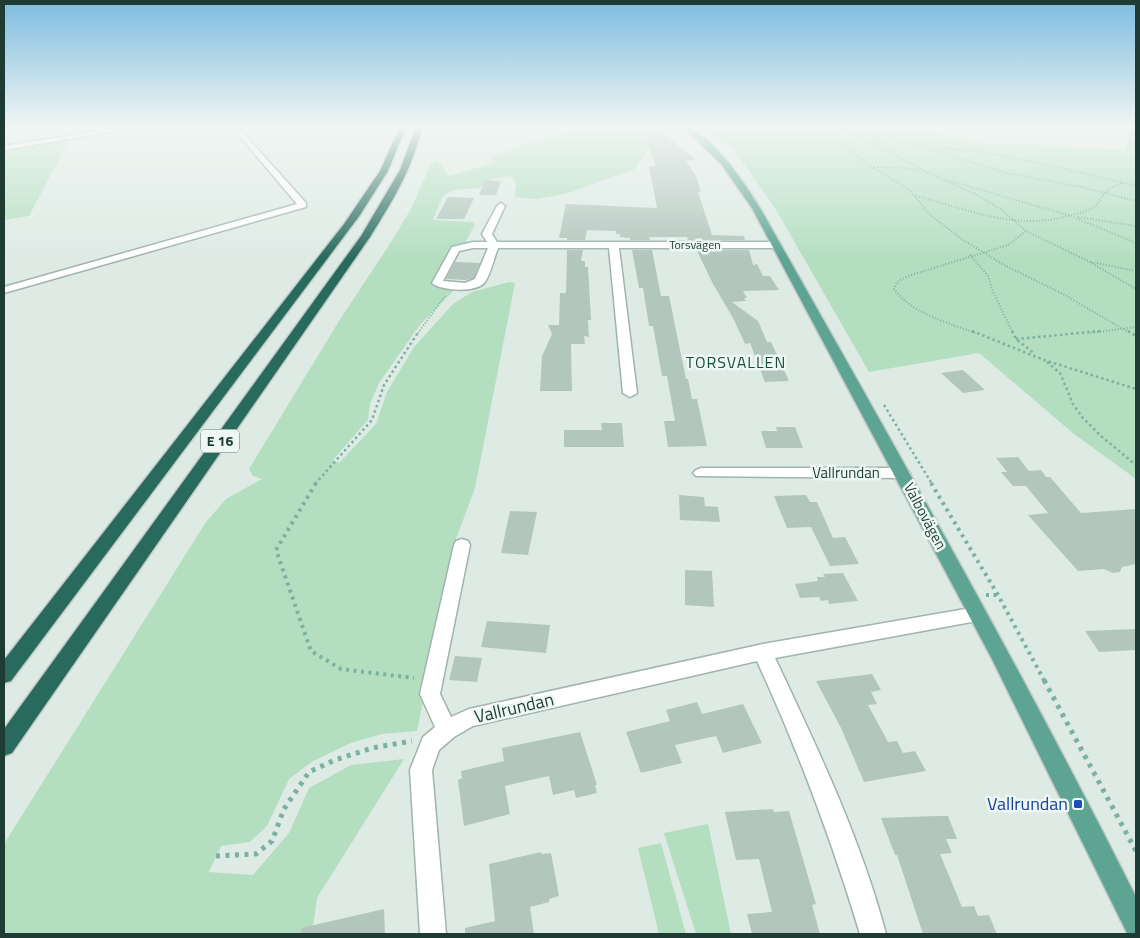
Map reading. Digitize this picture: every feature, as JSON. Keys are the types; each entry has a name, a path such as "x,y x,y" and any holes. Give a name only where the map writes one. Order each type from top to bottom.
{"highway":[{"name":"E 16","path":"4,675 338,239 364,203 383,171"},
{"name":"E 16","path":"4,746 365,237 387,203 403,171"}],"main road":[{"name":"Valbovägen","path":"732,171 776,245 902,473 1078,804 1136,924"}],"street":[{"path":"4,290 303,205 273,171"},
{"path":"452,285 470,286 480,281 494,245 487,234 501,206"},
{"name":"Torsvägen","path":"452,285 437,282 455,249 473,245 776,245"},
{"path":"614,245 630,393"},
{"name":"Vallrundan","path":"700,473 902,473"},
{"path":"443,733 430,694 462,545"},
{"name":"Vallrundan","path":"433,934 421,770 428,751 443,733 469,718 763,652 977,614"},
{"path":"763,652 827,797 854,870 873,934"}],"path":[{"path":"878,171 911,191 928,214 960,238 982,252 1136,336"},
{"path":"919,171 1071,216 1136,243"},
{"path":"924,171 973,193 1001,209 1026,231 1088,261 1136,289"},
{"path":"999,171 1103,192 1136,201"},
{"path":"1068,171 1136,186"},
{"path":"1071,216 1094,208 1103,192 1122,183"},
{"path":"916,196 972,213 1015,220 1071,216 1136,226"},
{"path":"1026,231 1015,241 970,255 938,268 908,276 897,282 894,289 902,300 926,314 1044,360 1136,389"},
{"path":"970,255 988,276 993,292 1016,339 1028,350 1060,372 1073,404 1082,417 1101,436 1136,465"},
{"path":"1088,261 1136,271"},
{"path":"432,680 341,669 311,651 283,575 276,550 312,487 372,420 388,379 400,358 452,285"},
{"path":"1016,339 1089,333 1136,326"},
{"path":"912,450 998,595 1136,851"},
{"path":"216,856 256,854 272,841 284,809 309,772 335,760 372,748 443,733"}],"green space":[{"path":"4,171 53,171 29,216 4,220"},
{"path":"428,171 445,171 449,176 467,171 630,171 565,194 536,199 515,197 516,184 512,176 491,179 480,188 453,190 442,197 433,220 472,222 475,224 456,260 447,260 437,284 458,286 419,326 379,383 370,404 368,420 333,460 339,463 376,424 387,392 414,347 453,304 472,292 509,282 515,283 475,488 456,539 417,731 382,734 351,743 313,761 289,779 267,826 250,842 221,846 209,872 253,875 289,833 309,788 351,765 404,759 317,898 312,934 4,934 4,844 206,522 226,499 262,479 253,476 249,469 339,321 411,209"},
{"path":"749,171 1136,171 1136,479 1074,434 979,353 869,372 775,208"},
{"path":"708,824 731,934 696,934 664,833"},
{"path":"661,843 686,934 659,934 638,848"}],"building":[{"path":"650,171 693,171 701,192 698,192 712,235 744,236 745,240 688,240 687,237 649,237 650,240 630,240 630,238 620,237 620,234 616,234 616,231 587,230 585,240 559,238 566,204 657,208"},
{"path":"485,180 501,181 496,195 479,195"},
{"path":"448,197 474,198 464,219 436,219"},
{"path":"567,250 583,250 581,261 585,261 585,267 588,267 591,320 588,320 589,337 584,336 585,344 571,344 572,391 540,391 542,356 552,334 548,325 559,325 560,293 566,293"},
{"path":"632,250 652,250 661,296 669,296 686,379 688,379 692,399 697,399 707,446 668,447 664,421 675,421 667,376 662,376 653,326 649,326 643,288 639,288"},
{"path":"691,250 749,250 753,265 757,264 763,276 770,276 779,290 743,291 747,298 744,298 746,301 732,302 758,321 767,342 771,342 789,381 765,382 750,343 745,344 697,251"},
{"path":"455,262 480,263 474,278 466,280 446,279"},
{"path":"963,370 985,390 963,393 941,373"},
{"path":"601,423 622,423 624,447 564,447 564,430 602,430"},
{"path":"776,427 795,427 803,448 766,448 761,431 777,431"},
{"path":"1018,457 1029,471 1041,470 1046,477 1050,477 1081,513 1136,509 1136,564 1122,567 1120,572 1113,573 1104,569 1078,571 1028,515 1048,513 1026,486 1013,486 1001,472 1007,472 996,458"},
{"path":"679,495 704,497 705,506 718,507 720,522 680,520"},
{"path":"806,495 810,502 817,502 833,538 845,537 859,564 830,566 811,527 787,528 774,496"},
{"path":"510,511 537,512 528,555 501,553"},
{"path":"685,570 712,571 714,607 685,605"},
{"path":"843,573 858,601 829,604 828,600 821,601 819,597 800,598 795,584 818,581 817,577 825,577 823,574"},
{"path":"487,621 550,625 546,653 481,647"},
{"path":"1136,629 1136,650 1099,652 1085,631"},
{"path":"455,656 482,658 477,682 449,680"},
{"path":"872,674 881,690 871,692 877,704 868,705 888,742 897,741 903,753 915,751 926,771 864,782 841,728 816,681"},
{"path":"697,702 702,714 743,704 762,743 723,753 716,736 675,745 682,763 641,773 626,732 670,721 666,710"},
{"path":"580,732 597,785 595,785 597,793 576,798 574,790 553,795 549,776 505,786 510,814 464,826 458,780 462,778 461,771 504,761 502,748"},
{"path":"773,809 774,812 789,811 816,904 812,905 820,934 752,934 747,914 772,912 759,859 736,860 725,812"},
{"path":"948,816 957,839 946,839 952,853 940,854 962,907 974,906 978,916 989,915 997,934 923,934 897,855 895,855 881,818"},
{"path":"541,852 541,854 551,853 559,896 549,899 549,902 530,907 534,934 465,934 465,928 495,921 489,864"},
{"path":"384,909 385,934 301,934 301,928"}],"place":[{"name":"Vallrundan","path":"1078,804"}],"district":[{"name":"TORSVALLEN","path":"736,362"}]}
